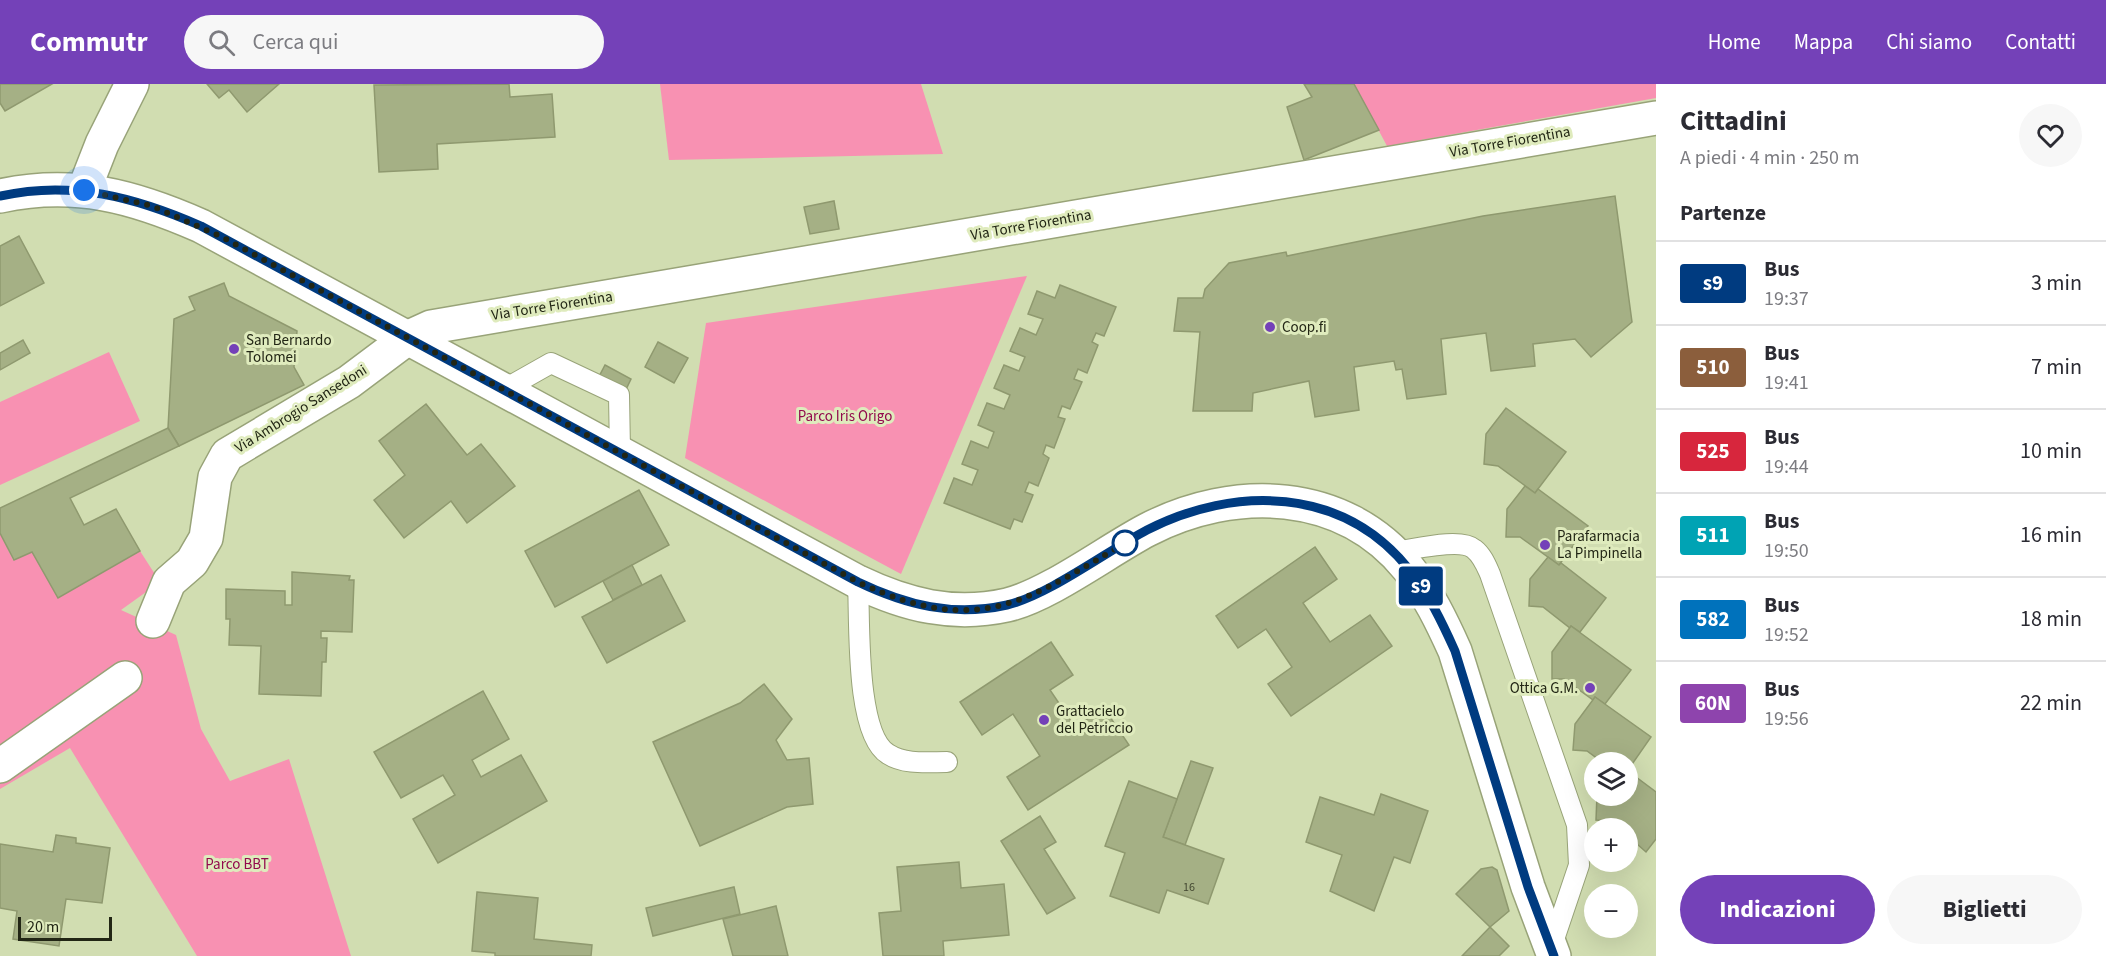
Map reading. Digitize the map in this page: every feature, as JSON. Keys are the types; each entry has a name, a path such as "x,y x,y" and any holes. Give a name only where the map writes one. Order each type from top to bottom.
{"street":[{"path":"84,190 102,144 132,84"},
{"name":"Via Torre Fiorentina","path":"409,337 442,324 1656,118"},
{"path":"0,196 33,191 84,190 152,206 201,226 858,582 913,604 942,610 987,609 1009,604 1040,591 1166,522 1209,507 1246,500 1287,502 1325,509 1353,521 1393,552 1420,584 1455,651 1524,876 1552,952"},
{"name":"Via Ambrogio Sansedoni","path":"153,621 169,582 185,570 198,553 207,532 217,471 227,455 348,382 409,337"},
{"path":"0,766 125,678"}],"lane":[{"path":"505,390 551,363 619,395 620,451"},
{"path":"1393,552 1453,544 1464,545 1473,548 1480,555 1490,574 1577,825 1579,865 1552,952"},
{"path":"858,582 864,699 871,733 888,754 901,759 947,762"}],"green space":[{"path":"660,84 921,84 943,154 669,160"},
{"path":"1354,84 1656,84 1656,98 1387,146"},
{"name":"Parco Iris Origo","path":"1027,276 901,574 685,458 706,323"},
{"path":"109,352 140,421 0,485 0,402"},
{"name":"Parco BBT","path":"0,533 13,560 32,552 58,598 140,551 160,582 121,610 176,635 201,729 230,781 289,759 351,956 197,956 70,748 0,789"}],"building":[{"path":"0,84 52,84 5,111 0,103"},
{"path":"207,84 279,84 247,112 229,90 219,98"},
{"path":"509,84 510,97 552,94 555,137 437,144 438,169 379,172 374,85"},
{"path":"1304,84 1354,84 1379,130 1304,160 1287,107 1312,97"},
{"path":"1615,196 1632,322 1591,357 1575,339 1533,344 1535,366 1491,371 1486,333 1441,339 1446,394 1407,399 1402,369 1396,370 1394,361 1354,367 1359,410 1315,417 1309,381 1253,393 1252,411 1193,411 1200,332 1174,331 1178,298 1203,298 1205,289 1229,263 1286,252 1287,256 1483,216"},
{"path":"834,201 839,229 810,234 804,207"},
{"path":"19,236 44,283 0,306 0,246"},
{"name":"San Bernardo Tolomei","path":"224,283 229,296 297,331 294,367 304,385 179,446 168,428 174,319 195,310 189,297"},
{"path":"1060,285 1116,307 1104,336 1096,333 1092,342 1098,345 1087,373 1078,369 1074,379 1082,382 1070,409 1062,406 1058,417 1065,419 1054,448 1046,445 1043,454 1049,458 1038,486 1029,482 1025,492 1033,495 1022,522 1014,519 1010,529 944,503 954,478 972,485 978,470 962,464 971,441 988,448 994,432 978,425 987,403 1004,409 1010,395 994,388 1004,365 1019,371 1025,357 1010,351 1020,328 1036,335 1043,319 1028,314 1037,291 1055,298"},
{"path":"23,340 30,353 0,370 0,353"},
{"path":"658,342 688,358 674,383 645,367"},
{"path":"605,365 631,379 619,404 592,390"},
{"path":"426,404 467,455 481,444 515,486 467,523 451,501 404,538 374,500 405,475 379,441"},
{"path":"1506,408 1566,452 1535,493 1498,466 1484,464 1486,434"},
{"path":"168,428 179,446 70,498 84,525 116,509 140,551 58,598 32,552 14,560 0,533 0,508"},
{"path":"1525,486 1535,493 1538,489 1588,526 1559,565 1520,537 1506,537 1507,509"},
{"path":"639,490 669,545 555,607 525,551"},
{"path":"1315,547 1337,579 1303,603 1330,642 1370,615 1392,646 1291,716 1268,684 1292,667 1266,629 1238,648 1216,616"},
{"path":"1548,557 1559,565 1561,563 1606,598 1580,632 1571,626 1570,628 1543,607 1529,606 1530,579"},
{"path":"632,565 642,585 613,600 603,581"},
{"path":"292,572 350,576 349,580 354,580 352,632 321,631 321,638 327,638 326,662 322,662 321,696 259,694 261,646 229,645 230,619 226,619 226,589 285,591 285,605 292,605"},
{"path":"661,575 685,621 607,663 582,617"},
{"path":"1571,626 1631,670 1605,704 1595,697 1593,700 1564,679 1552,679 1552,652"},
{"name":"Grattacielo del Petriccio","path":"1051,642 1073,675 1050,690 1075,727 1104,708 1129,745 1028,810 1007,777 1040,756 1013,714 982,735 960,702"},
{"path":"764,684 792,719 776,740 787,760 809,758 813,804 787,807 700,846 653,742 740,703"},
{"path":"483,691 509,739 472,760 481,777 521,755 547,801 438,863 413,819 455,795 443,775 401,798 374,752"},
{"path":"1595,697 1651,737 1638,756 1638,752 1573,750 1575,724"},
{"path":"1191,761 1213,768 1185,845 1163,837"},
{"path":"1638,778 1656,792 1656,839 1646,852 1638,845 1638,818 1596,818 1597,806 1638,806"},
{"path":"1129,781 1177,799 1163,837 1224,859 1208,904 1167,890 1159,913 1110,896 1125,853 1105,846"},
{"path":"1381,794 1428,811 1410,863 1394,857 1374,911 1330,891 1342,855 1306,842 1320,797 1374,815"},
{"path":"1040,816 1056,842 1044,849 1075,898 1047,914 1001,841"},
{"path":"56,835 76,838 76,843 110,848 102,903 66,899 59,946 13,939 17,911 0,908 0,844 53,852"},
{"path":"959,862 961,888 1004,884 1009,935 943,941 944,956 883,956 879,913 901,911 897,867"},
{"path":"1492,867 1497,870 1509,911 1490,927 1456,894 1481,869"},
{"path":"734,887 740,914 653,936 646,908"},
{"path":"477,892 538,898 534,939 592,945 591,956 495,956 495,953 472,951"},
{"path":"776,906 788,956 733,956 723,919"},
{"path":"1490,927 1509,946 1499,956 1462,956"}],"bus line":[{"name":"s9","path":"0,196 60,189 101,192 152,206 201,226 858,582 913,604 942,610 987,609 1025,599 1148,530 1185,514 1230,502 1279,501 1303,504 1338,513 1365,529 1393,552 1420,584 1439,617 1455,651 1528,887 1554,956"}],"place":[{"name":"Coop.fi","path":"1270,327"},
{"name":"San Bernardo Tolomei","path":"234,349"},
{"name":"Parafarmacia La Pimpinella","path":"1545,545"},
{"name":"Ottica G.M.","path":"1590,688"},
{"name":"Grattacielo del Petriccio","path":"1044,720"}],"route":[{"path":"84,190 114,195 152,206 222,237 858,582 913,604 942,610 987,609 1009,604 1025,599 1134,538 1125,543"}]}
